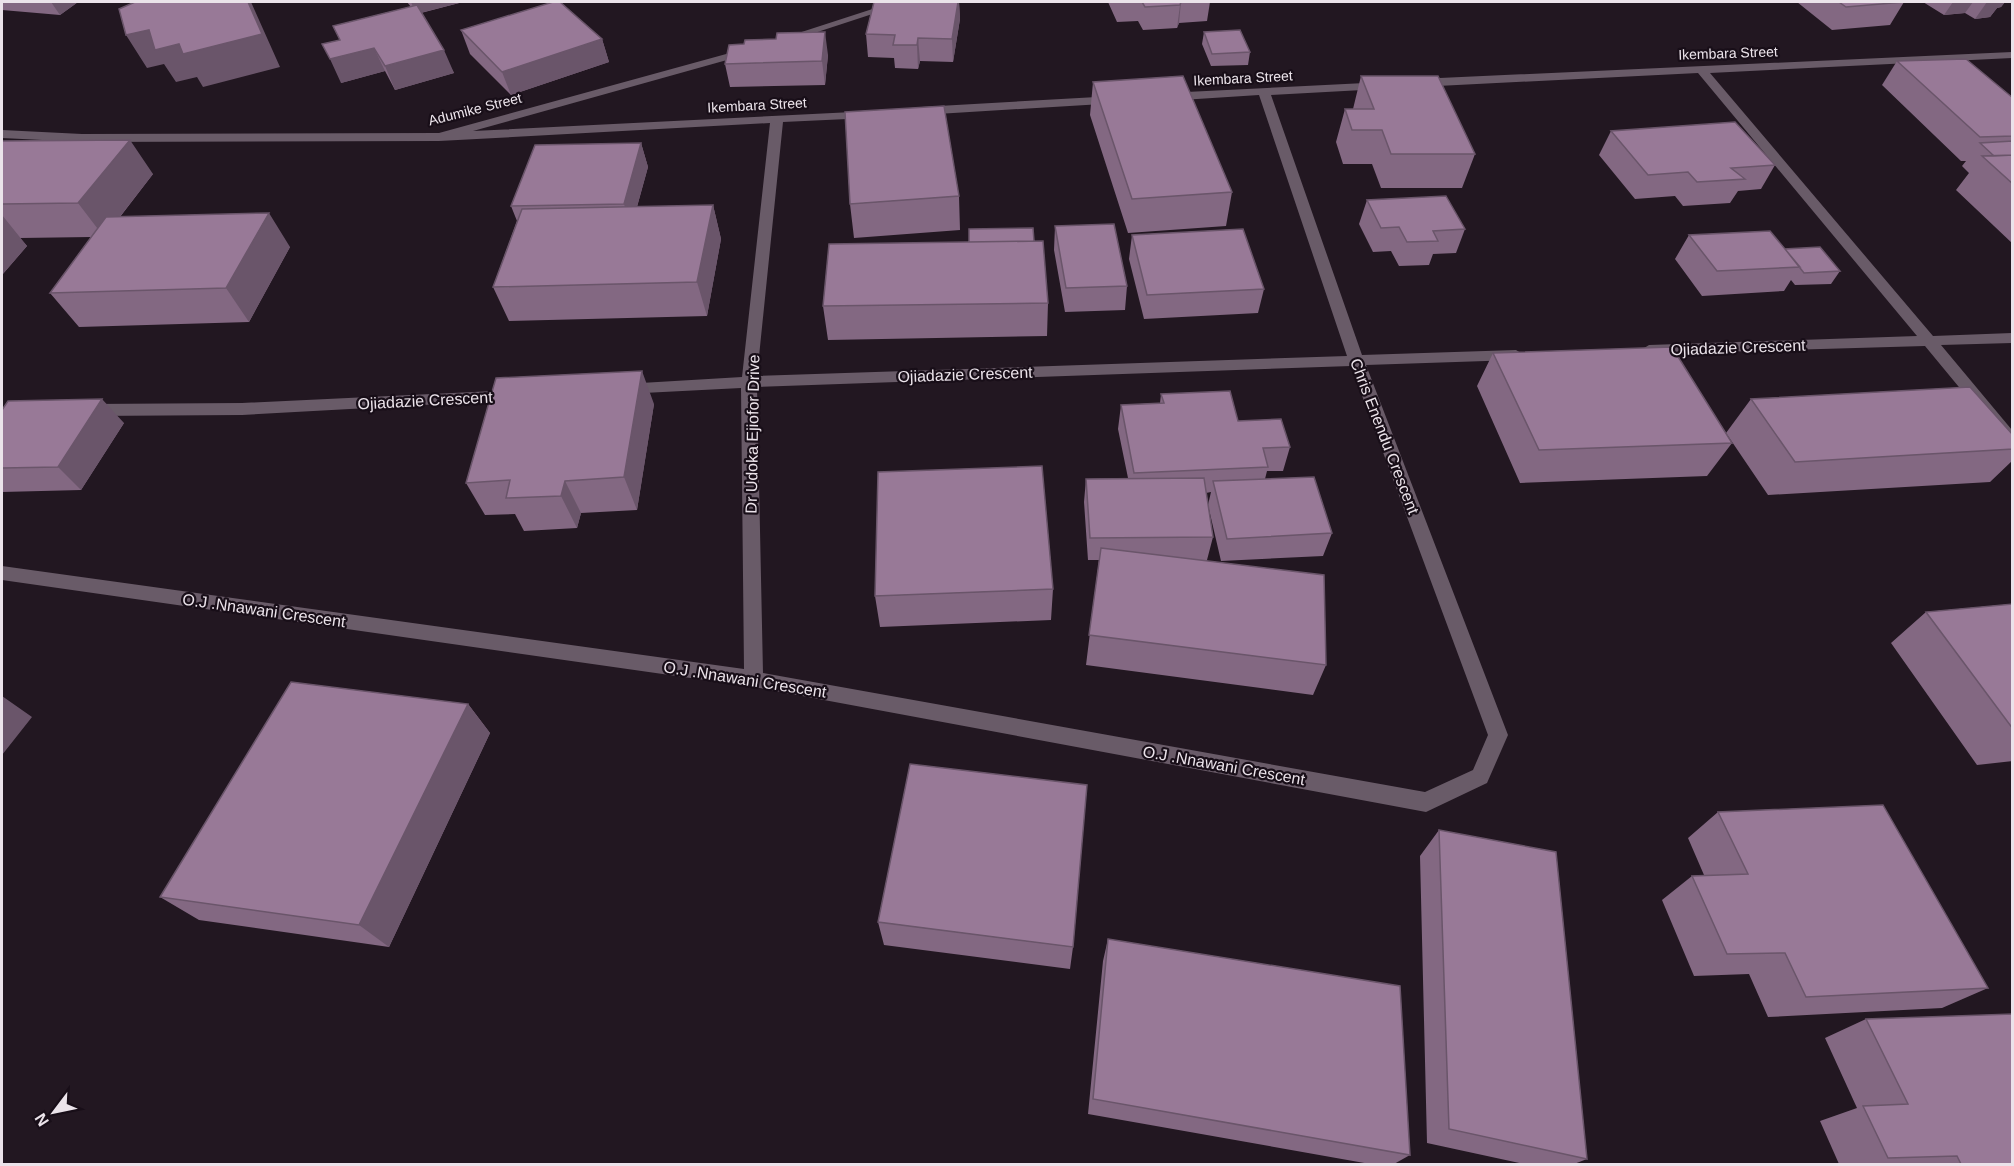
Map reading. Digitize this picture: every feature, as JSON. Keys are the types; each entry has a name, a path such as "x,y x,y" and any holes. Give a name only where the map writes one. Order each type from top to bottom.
{"street":[{"name":"Adumike Street","path":"2,134 82,138 439,137 767,45 904,2"},
{"name":"Ikembara Street","path":"1157,98 2013,55"},
{"path":"1701,69 2013,440"},
{"name":"Chris Enendu Crescent","path":"1264,92 1356,360 1498,735 1480,776"},
{"path":"908,111 1134,99"},
{"name":"Ikembara Street","path":"439,137 884,113"},
{"name":"Dr Udoka Ejiofor Drive","path":"754,679 749,382 777,119"},
{"name":"Ojiadazie Crescent","path":"1630,351 2013,338"},
{"name":"Ojiadazie Crescent","path":"608,390 749,382 1535,354"},
{"name":"Ojiadazie Crescent","path":"80,409 104,411 242,409 525,394"},
{"name":"O.J .Nnawani Crescent","path":"2,573 754,679 1426,802 1480,776"}],"building":[{"path":"135,2 248,2 262,34 183,54 179,44 155,50 149,30 126,35 119,9"},
{"path":"553,2 560,2 602,39 502,72 461,30"},
{"path":"874,2 958,2 952,39 918,38 917,45 893,45 895,35 866,34"},
{"path":"1142,2 1181,2 1180,5 1145,7"},
{"path":"1839,2 1904,2 1846,7"},
{"path":"417,5 444,50 385,66 374,48 330,59 322,44 340,40 333,26"},
{"path":"1240,30 1250,52 1212,54 1204,32"},
{"path":"825,32 822,61 725,64 729,45 744,44 745,40 776,39 777,33"},
{"path":"1966,59 2013,98 2013,136 1980,137 1897,61"},
{"path":"1183,76 1232,192 1132,199 1093,82"},
{"path":"1361,76 1438,76 1475,154 1391,154 1382,130 1352,130 1345,109 1374,109"},
{"path":"944,106 959,196 850,204 845,112"},
{"path":"1735,122 1775,165 1731,168 1745,179 1697,182 1688,172 1648,175 1611,131"},
{"path":"130,140 78,203 2,204 2,141"},
{"path":"2013,141 2013,155 1994,156 1980,143"},
{"path":"641,143 624,204 511,206 535,145"},
{"path":"2013,155 2013,184 1982,156"},
{"path":"1446,196 1465,229 1433,231 1438,241 1407,242 1399,227 1381,228 1367,200"},
{"path":"713,205 697,282 493,287 522,209"},
{"path":"269,213 226,288 50,293 106,217"},
{"path":"1114,224 1127,286 1066,288 1055,226"},
{"path":"1033,228 1034,241 969,242 969,229"},
{"path":"1243,229 1264,289 1147,295 1132,235"},
{"path":"1770,231 1800,267 1717,271 1689,235"},
{"path":"1043,241 1048,303 823,306 829,244"},
{"path":"1820,247 1840,271 1804,273 1785,249"},
{"path":"1672,347 1732,443 1539,450 1493,353"},
{"path":"642,371 624,477 565,481 561,496 506,498 510,480 466,483 496,378"},
{"path":"1970,387 2013,435 2013,449 1795,462 1751,399"},
{"path":"1230,391 1238,421 1281,419 1290,447 1263,448 1268,467 1134,473 1121,405 1164,403 1161,394"},
{"path":"102,399 58,467 2,468 2,410 8,401"},
{"path":"1042,466 1053,589 875,596 878,472"},
{"path":"1314,477 1332,533 1227,539 1213,481"},
{"path":"1204,478 1213,537 1090,538 1086,479"},
{"path":"1101,548 1324,575 1326,665 1089,635"},
{"path":"2013,604 2013,729 1926,612"},
{"path":"291,682 468,704 359,925 160,897"},
{"path":"910,764 1087,785 1073,947 878,922"},
{"path":"1883,805 1988,988 1806,997 1785,953 1727,954 1692,876 1748,874 1718,812"},
{"path":"1439,830 1556,852 1587,1159 1449,1129"},
{"path":"1108,939 1400,986 1410,1155 1093,1099"},
{"path":"2013,1014 2013,1164 1961,1164 1957,1156 1888,1158 1863,1106 1908,1104 1866,1019"}]}
